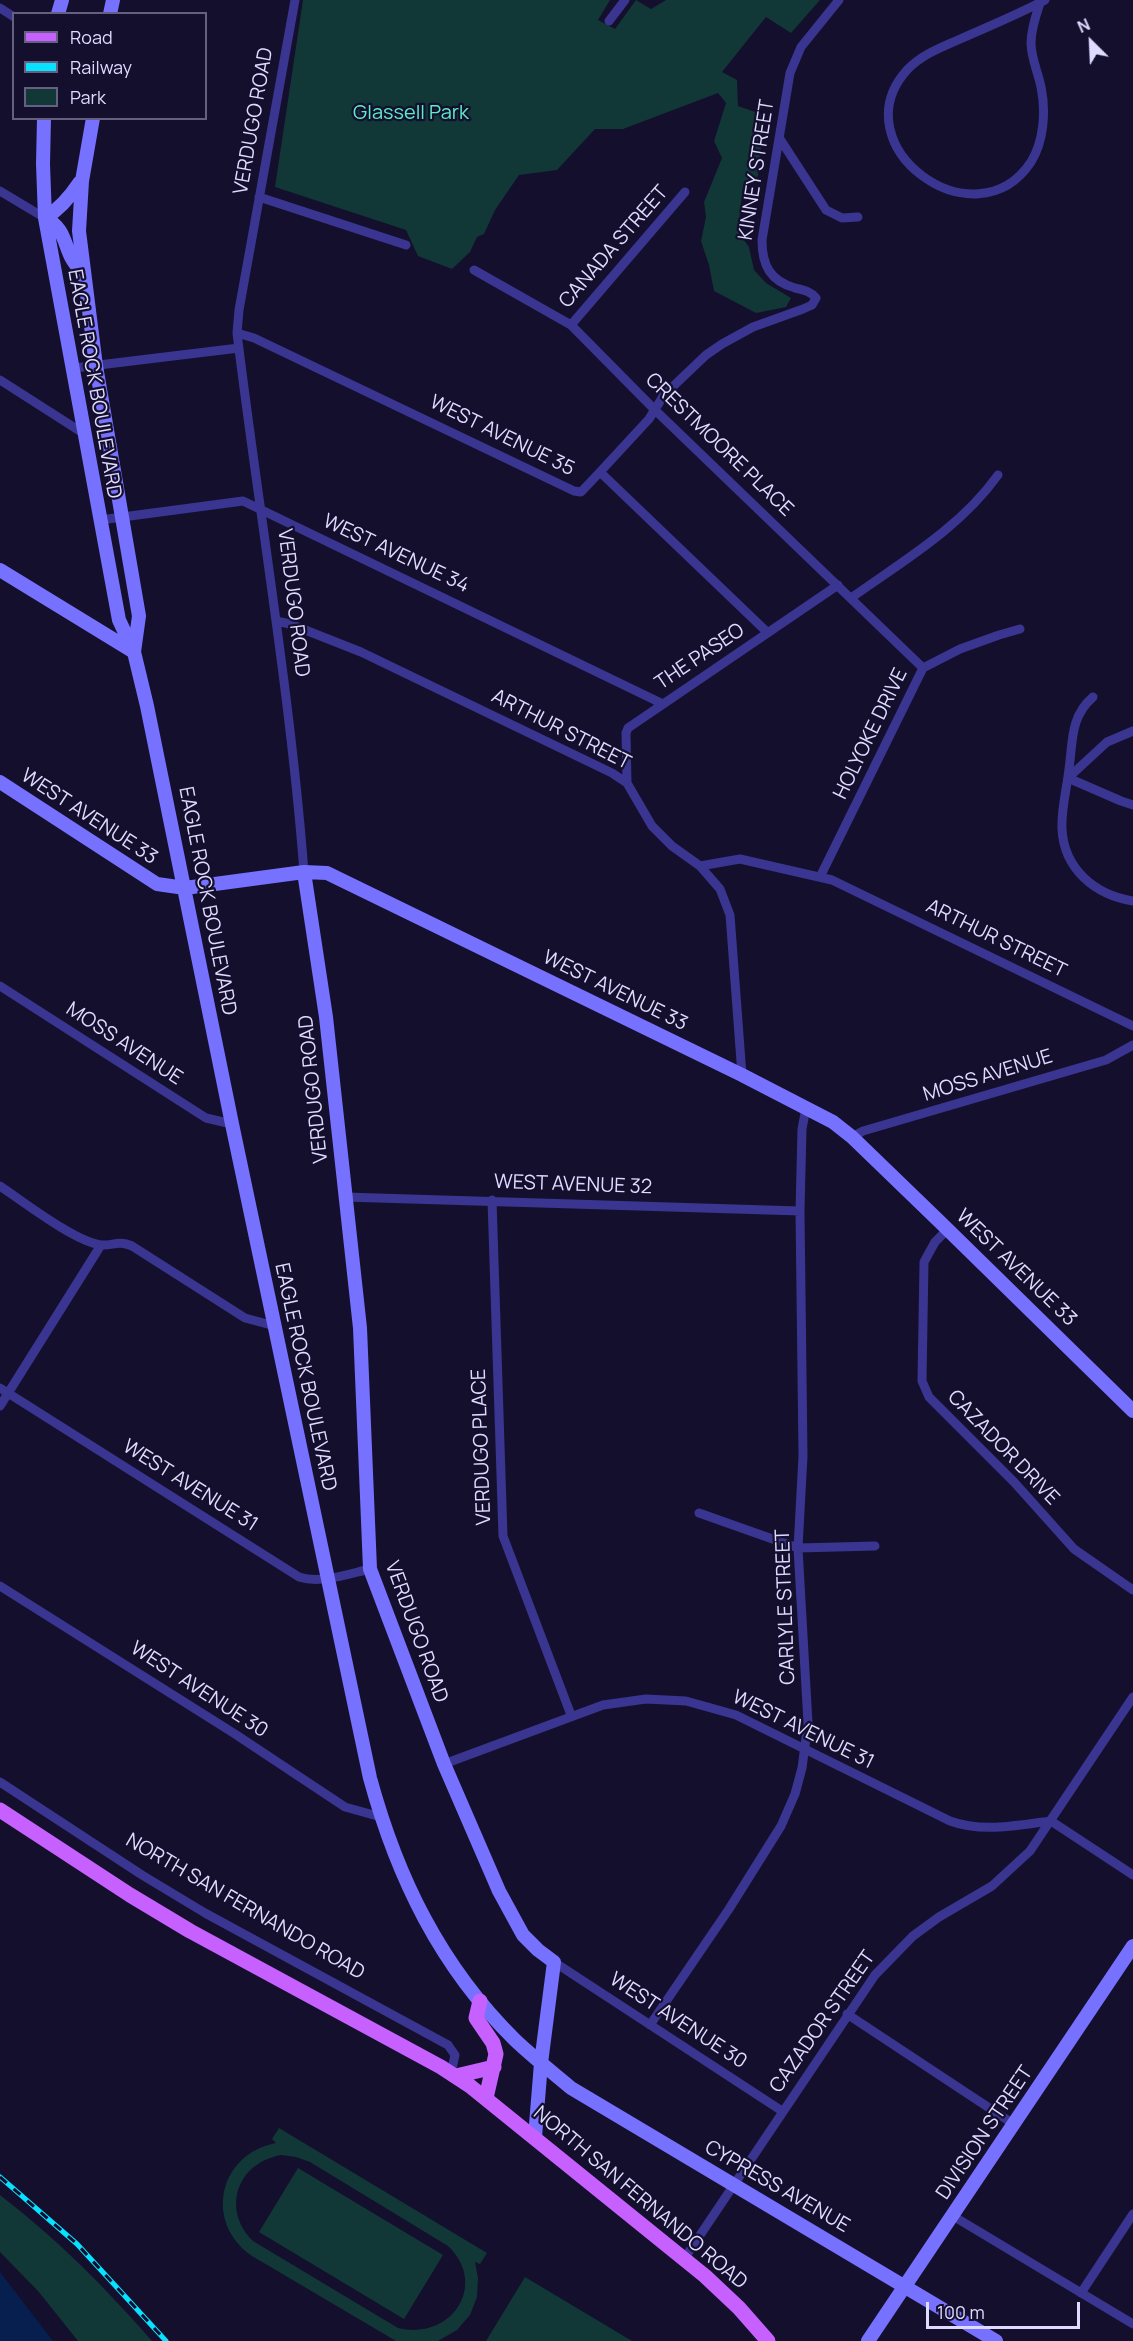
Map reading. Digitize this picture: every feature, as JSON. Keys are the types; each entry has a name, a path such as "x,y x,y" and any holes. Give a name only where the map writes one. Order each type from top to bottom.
{"main road":[{"name":"NORTH SAN FERNANDO ROAD","path":"0,1810 130,1895 190,1930 454,2074 721,2290 768,2341"},
{"path":"480,2001 476,2018 495,2048 494,2067 486,2098"},
{"path":"454,2074 494,2067"}],"street":[{"name":"VERDUGO ROAD","path":"295,0 239,310 237,333 271,572 304,872 326,1017 360,1328 370,1569 444,1764 513,1920 523,1935 554,1962"},
{"path":"609,21 625,0"},
{"name":"KINNEY STREET","path":"600,472 655,410 664,395 686,373 722,344 753,327 812,305 816,298 812,293 778,282 770,274 762,254 762,240 790,73 801,47 839,0"},
{"path":"1042,1 1031,42 1043,103 1043,122 1037,149 1027,166 1012,181 999,188 971,194 959,193 937,185 918,174 901,156 891,134 889,120 893,94 907,70 928,54 1042,1"},
{"name":"EAGLE ROCK BOULEVARD","path":"44,120 45,218 86,435 99,520 119,620 134,652 185,888 232,1124 370,1778 398,1866 440,1947 480,2001 514,2039 541,2063"},
{"name":"EAGLE ROCK BOULEVARD","path":"93,120 82,181 79,231 96,366 139,616 134,652"},
{"path":"780,139 826,210 842,218 858,217"},
{"path":"45,218 68,200 82,181"},
{"path":"0,191 60,228 74,265 83,272"},
{"name":"CANADA STREET","path":"571,325 685,192"},
{"path":"260,197 406,245"},
{"name":"CRESTMOORE PLACE","path":"474,270 571,325 655,410 923,668"},
{"name":"WEST AVENUE 35","path":"237,333 254,338 574,491 580,492 586,488 600,472 768,633"},
{"path":"74,368 239,348"},
{"path":"0,380 86,435"},
{"path":"851,597 954,524 978,502 998,475"},
{"name":"WEST AVENUE 34","path":"99,520 243,501 663,704"},
{"path":"0,570 134,652"},
{"name":"THE PASEO","path":"627,783 626,733 628,728 838,585"},
{"name":"ARTHUR STREET","path":"276,621 290,624 361,652 612,773 627,783 652,826 672,846 700,866 740,859 832,880 1133,1026"},
{"name":"HOLYOKE DRIVE","path":"820,877 923,668 970,645 1020,629"},
{"path":"1093,697 1086,703 1075,720 1062,828 1068,856 1083,878 1094,887 1112,896 1133,901"},
{"path":"1068,778 1107,742 1133,731"},
{"path":"1068,778 1133,805"},
{"name":"WEST AVENUE 33","path":"0,782 157,884 185,888 304,872 327,873 742,1075 833,1122 852,1137 948,1229 1133,1411"},
{"path":"700,866 720,889 730,915 742,1075"},
{"name":"MOSS AVENUE","path":"0,986 206,1118 232,1124"},
{"name":"MOSS AVENUE","path":"852,1137 863,1131 1106,1060 1133,1044"},
{"name":"CARLYLE STREET","path":"650,2025 729,1909 781,1826 795,1794 806,1751 808,1723 798,1548 802,1456 800,1211 802,1129 806,1108"},
{"path":"0,1186 74,1234 101,1245 116,1242 132,1246 245,1318 275,1326"},
{"name":"WEST AVENUE 32","path":"345,1197 800,1211"},
{"name":"VERDUGO PLACE","path":"492,1200 503,1536 571,1715"},
{"name":"CAZADOR DRIVE","path":"948,1229 935,1242 924,1262 922,1381 925,1390 1014,1482 1074,1549 1133,1590"},
{"path":"0,1406 4,1390 101,1245"},
{"name":"WEST AVENUE 31","path":"4,1390 299,1577 328,1578 370,1569"},
{"path":"699,1513 798,1548 875,1546"},
{"name":"WEST AVENUE 30","path":"0,1586 235,1734 345,1807 381,1817"},
{"name":"CAZADOR STREET","path":"684,2259 874,1975 899,1948 939,1917 1003,1877 1030,1851 1133,1697"},
{"name":"WEST AVENUE 31","path":"444,1764 603,1705 627,1700 686,1701 736,1715 941,1818 958,1824 991,1828 1051,1821"},
{"name":"NORTH SAN FERNANDO ROAD","path":"0,1782 142,1875 205,1913 448,2044 455,2055 454,2074"},
{"path":"1051,1821 1133,1875"},
{"name":"DIVISION STREET","path":"868,2341 1133,1946"},
{"path":"535,2138 541,2063 554,1962"},
{"name":"WEST AVENUE 30","path":"554,1962 782,2111"},
{"path":"848,2014 1015,2125"},
{"name":"CYPRESS AVENUE","path":"541,2063 571,2088 996,2341"},
{"path":"1081,2293 1133,2214"},
{"path":"953,2216 1133,2324"}],"green space":[{"name":"Glassell Park","path":"303,0 610,0 598,20 615,29 636,0 651,9 666,0 820,0 791,33 766,17 722,72 737,80 738,106 764,115 758,176 743,186 738,232 749,247 754,270 766,283 791,298 786,307 756,313 714,291 701,241 706,217 704,202 722,158 714,141 726,103 718,93 623,129 595,129 557,170 519,175 495,210 484,234 477,237 470,252 452,269 418,256 406,230 275,187"},
{"path":"279,2128 487,2253 480,2264 475,2262 478,2278 477,2297 470,2315 457,2330 438,2341 396,2341 252,2256 237,2242 227,2226 223,2209 224,2191 230,2175 241,2161 256,2150 276,2143 272,2139","holes":["281,2155 310,2162 448,2246 460,2261 465,2277 464,2293 458,2306 448,2318 434,2326 417,2330 398,2328 253,2241 243,2228 236,2202 238,2189 244,2177 266,2160"]},
{"path":"298,2168 443,2255 404,2319 259,2232"},
{"path":"0,2195 80,2264 152,2341 78,2341 38,2291 0,2252"},
{"path":"525,2277 632,2341 486,2341"}],"water":[{"path":"0,2272 53,2341 0,2341"}],"railway":[{"path":"0,2177 77,2244 166,2341"}]}
